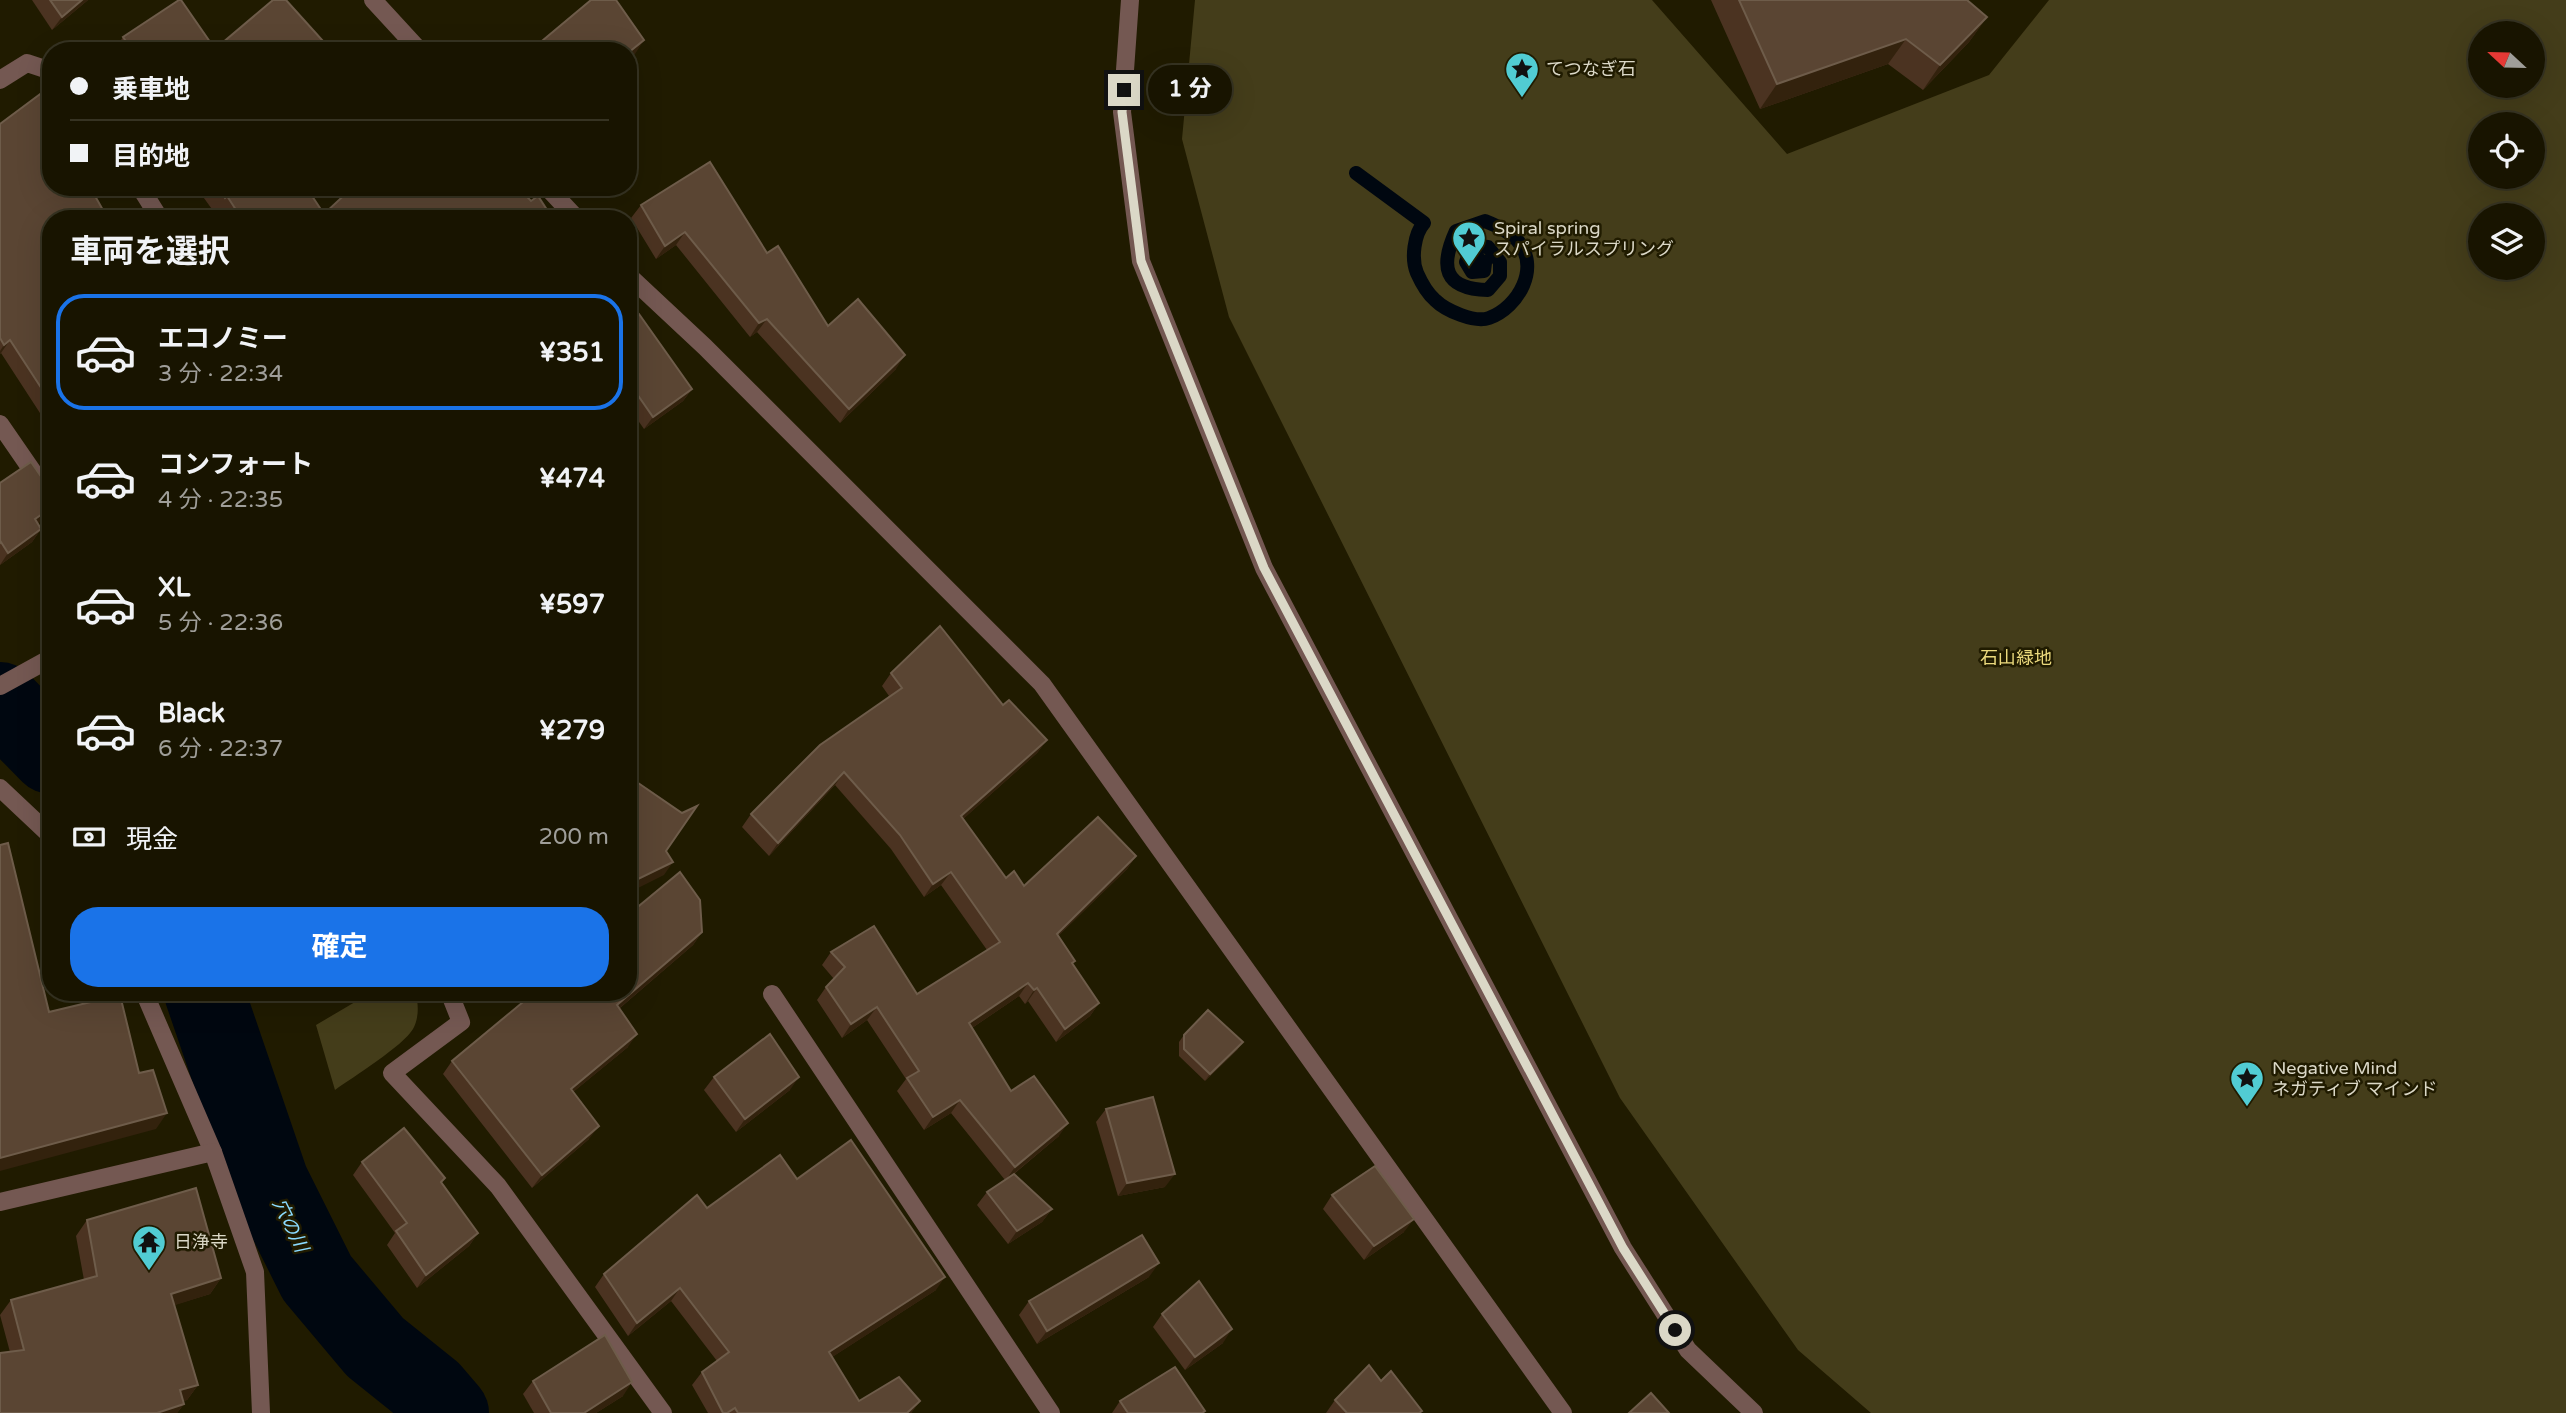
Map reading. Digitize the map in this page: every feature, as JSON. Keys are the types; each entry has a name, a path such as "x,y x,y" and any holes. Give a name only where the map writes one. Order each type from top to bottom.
{"street":[{"path":"373,0 412,42"},
{"path":"1130,0 1122,112 1141,261 1264,568 1623,1248 1688,1350 1754,1413"},
{"path":"0,80 27,63 42,68"},
{"path":"555,196 569,210"},
{"path":"637,297 705,347 1042,684 1563,1413"},
{"path":"0,424 42,485"},
{"path":"0,686 42,663"},
{"path":"0,789 42,828"},
{"path":"772,994 1052,1413"},
{"path":"148,1001 213,1152 255,1272 261,1413"},
{"path":"453,1001 461,1022 392,1073 498,1186 663,1413"},
{"path":"0,1202 213,1152"}],"green space":[{"name":"石山緑地","path":"1195,0 1652,0 1787,154 1989,75 2049,0 2566,0 2566,1413 1871,1413 1798,1350 1620,1098 1229,317 1182,139"},
{"path":"357,1001 417,1001 415,1025 408,1036 335,1090 316,1025"}],"building":[{"path":"50,0 82,0 62,17"},
{"path":"181,0 210,42 127,42 123,37"},
{"path":"273,0 286,0 324,42 223,42"},
{"path":"591,0 616,0 644,40 637,46 637,42 541,42"},
{"path":"1739,0 1967,0 1987,17 1940,65 1906,39 1777,84"},
{"path":"42,93 42,196 95,196 103,210 42,210 42,389 10,340 4,345 0,338 0,124"},
{"path":"710,162 767,253 778,246 828,326 858,299 905,355 849,409 767,319 759,323 685,232 665,246 641,205"},
{"path":"227,196 312,196 321,210 236,210"},
{"path":"343,196 526,196 531,201 538,196 547,210 328,210"},
{"path":"639,314 692,389 653,417 637,394"},
{"path":"31,462 42,478 42,514 35,519 41,529 8,553 0,543 0,483"},
{"path":"940,626 1003,705 1009,700 1047,740 961,816 1006,878 1014,871 1024,886 1098,817 1136,856 1057,934 1075,961 1072,963 1099,1003 1065,1029 1037,988 1034,990 1028,983 969,1023 1011,1091 1034,1076 1068,1123 1015,1167 960,1100 933,1117 907,1078 919,1071 877,1007 851,1024 826,987 845,967 831,952 874,926 917,994 1000,942 951,872 933,884 900,835 844,772 778,843 751,814 820,745 902,688 891,673"},
{"path":"637,782 682,813 697,806 666,851 673,862 637,880"},
{"path":"8,843 42,983 42,1001 46,1001 49,1012 95,1001 121,1001 139,1073 153,1070 167,1113 0,1158 0,845"},
{"path":"680,872 700,900 702,932 637,988 637,908"},
{"path":"524,1001 622,1001 617,1005 637,1034 571,1089 599,1126 542,1175 452,1061"},
{"path":"1208,1010 1243,1042 1210,1074 1184,1049 1184,1035"},
{"path":"770,1034 799,1077 745,1119 714,1077"},
{"path":"1153,1097 1175,1174 1127,1183 1106,1109"},
{"path":"404,1128 445,1178 441,1182 478,1233 426,1275 396,1231 407,1223 362,1162"},
{"path":"851,1140 945,1277 829,1352 859,1401 899,1377 920,1401 907,1413 738,1413 735,1408 723,1413 702,1372 729,1352 680,1288 637,1323 604,1274 697,1195 707,1208 780,1155 797,1179"},
{"path":"1375,1166 1414,1219 1374,1246 1332,1195"},
{"path":"1014,1174 1052,1209 1017,1231 987,1192"},
{"path":"196,1188 221,1278 171,1294 198,1385 180,1390 184,1404 157,1413 0,1413 0,1353 24,1350 11,1300 97,1276 87,1220"},
{"path":"1142,1235 1159,1263 1047,1331 1029,1301"},
{"path":"1199,1281 1232,1329 1195,1357 1162,1314"},
{"path":"605,1335 632,1382 584,1413 551,1413 533,1381"},
{"path":"1369,1365 1381,1381 1391,1371 1422,1411 1347,1413 1335,1400"},
{"path":"1175,1367 1205,1411 1128,1413 1120,1401"},
{"path":"1651,1393 1669,1413 1629,1413"}],"waterway":[{"path":"1356,173 1424,223 1416,240 1414,261 1419,276 1432,297 1453,312 1476,319 1489,318 1500,313 1517,296 1527,274 1527,262 1524,251 1514,237 1485,221 1456,231 1448,255 1447,265 1454,280 1473,289 1488,290 1500,276 1500,262 1488,247 1478,246 1470,252 1466,262 1472,272 1484,271 1485,263 1480,260 1477,265"},
{"name":"穴の川","path":"0,702 42,745"},
{"name":"穴の川","path":"207,1001 269,1182 317,1278 375,1347 431,1392 449,1413"}],"place":[{"name":"てつなぎ石","path":"1522,99"},
{"name":"Spiral spring スパイラルスプリング","path":"1469,268"},
{"name":"Negative Mind ネガティブ マインド","path":"2247,1108"},
{"name":"日浄寺","path":"149,1272"}],"route":[{"path":"1124,90 1122,112 1141,261 1264,568 1623,1248 1675,1330"}]}
